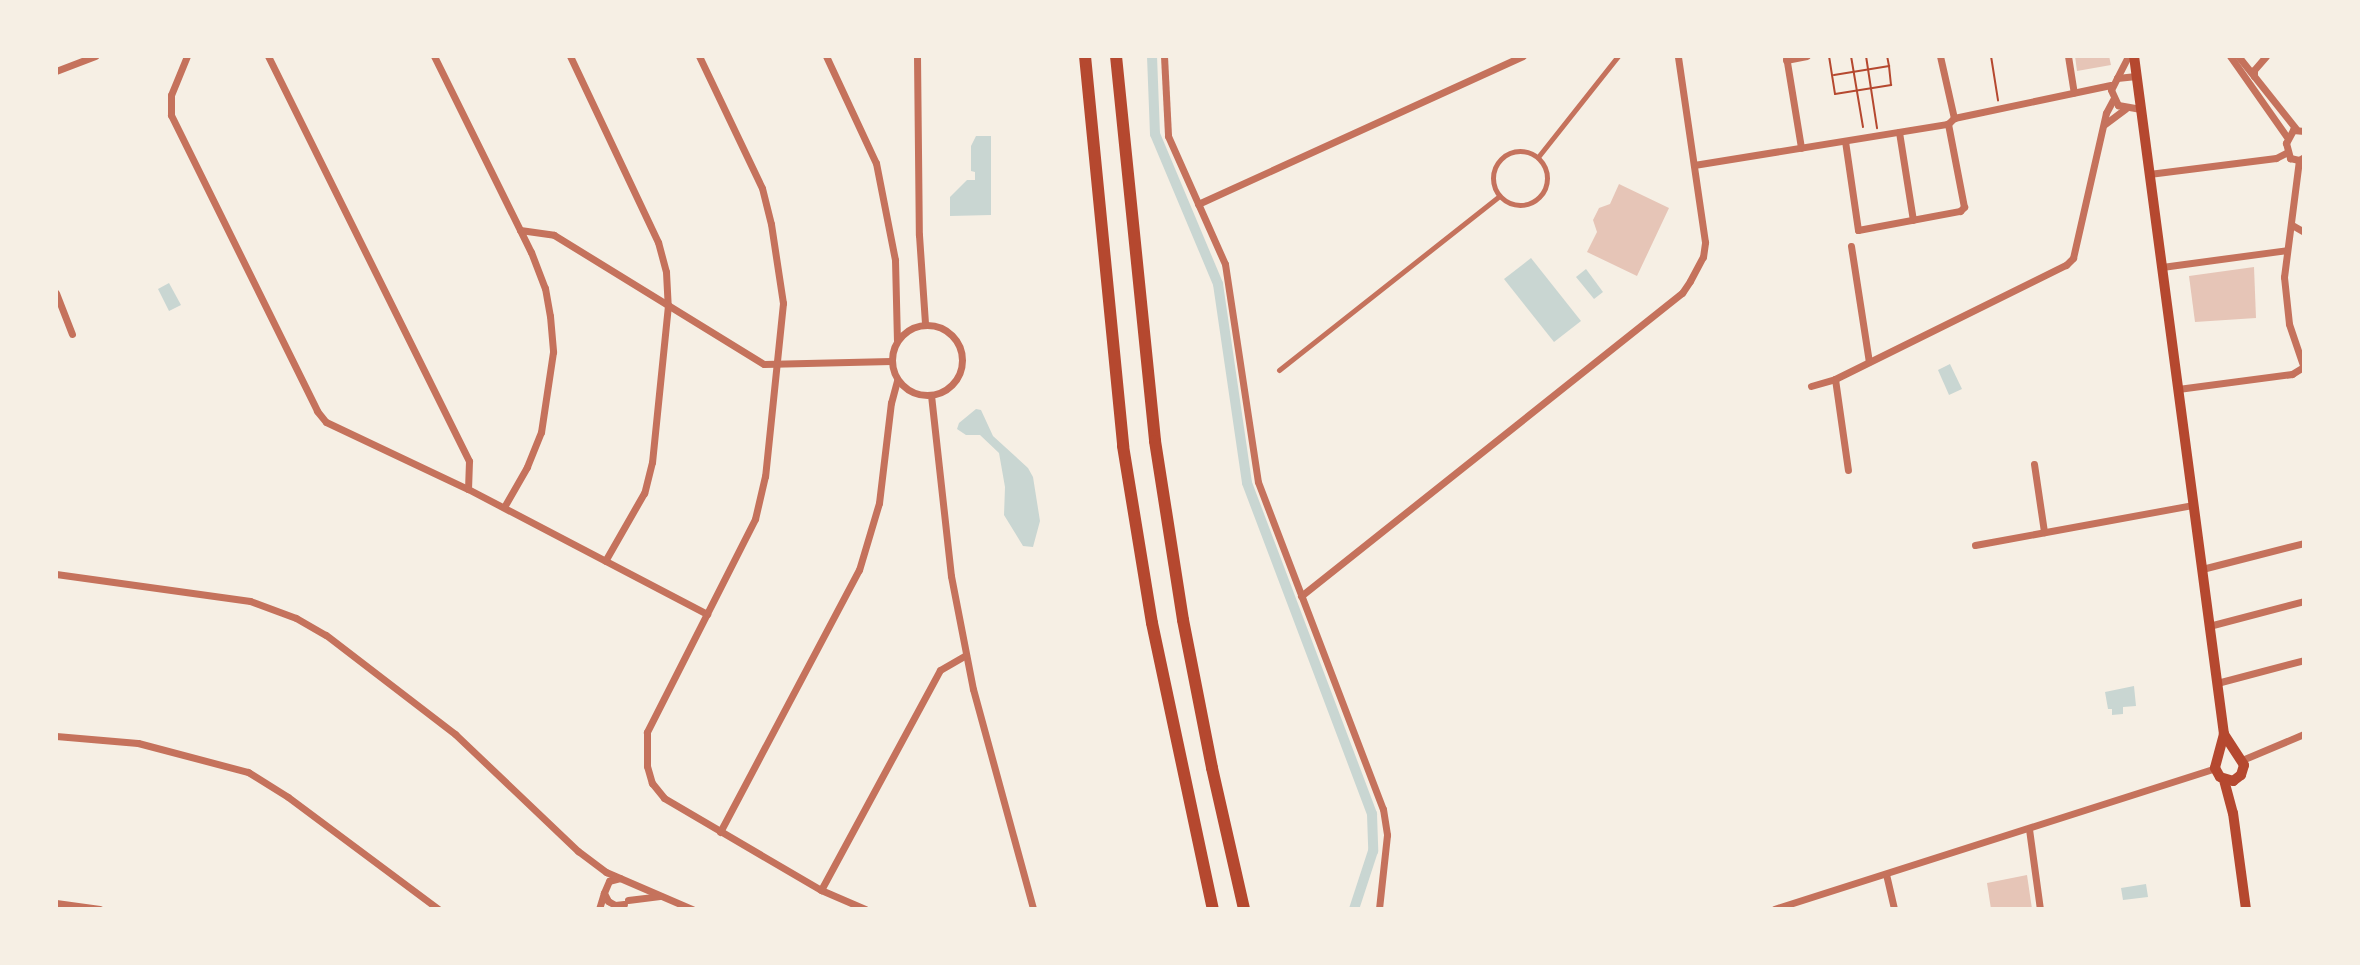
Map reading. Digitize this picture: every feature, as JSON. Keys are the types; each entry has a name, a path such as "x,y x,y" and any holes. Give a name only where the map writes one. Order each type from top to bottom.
{"highway":[{"path":"1085,56 1123,446 1152,623 1213,909"},
{"path":"1116,56 1155,441 1191,660 1244,909"},
{"path":"2134,56 2224,734 2217,763 2233,813 2246,909"},
{"path":"2224,734 2239,757 2243,770 2237,779 2233,813"},
{"path":"2217,763 2226,753 2239,757"},
{"path":"2224,780 2237,779"}],"street":[{"path":"56,71 94,56"},
{"path":"187,56 171,95 171,115 317,411 326,422 504,507 707,614"},
{"path":"268,56 469,461 468,489"},
{"path":"434,56 520,230 545,288 553,352 541,432 527,467 504,507"},
{"path":"570,56 658,242 666,272 668,305 652,462 644,493 605,561"},
{"path":"699,56 762,188 778,262 783,303 765,475 755,519 647,732 647,766 652,783 664,798 821,890 865,909"},
{"path":"720,832 859,570 879,503 891,403 897,380 891,361 897,340 895,260 876,163 826,56"},
{"path":"917,56 919,235 925,324"},
{"path":"1164,56 1168,136 1225,264 1258,482 1383,809 1387,835 1379,909"},
{"path":"1198,204 1523,56"},
{"path":"1538,157 1618,56"},
{"path":"1301,596 1682,293 1703,257 1704,242 1678,56"},
{"path":"1801,148 1786,58 1807,56"},
{"path":"1844,141 1858,230 1960,211 1964,207 1940,56"},
{"path":"2068,56 2074,93"},
{"path":"1694,165 1899,132 2111,85 2128,56"},
{"path":"2178,388 2292,374 2304,368 2296,351 2286,299 2287,250 2302,159 2290,158 2287,137 2230,56"},
{"path":"2238,56 2299,130"},
{"path":"2254,77 2254,70 2266,56"},
{"path":"2117,78 2136,76"},
{"path":"1811,386 1835,379 2066,265 2073,258 2113,100 2111,85"},
{"path":"2113,100 2126,108 2141,109"},
{"path":"2105,125 2126,108"},
{"path":"2287,137 2299,130 2304,120"},
{"path":"1899,132 1913,220"},
{"path":"1519,150 1538,157 1547,178 1540,196 1530,204 1516,205 1499,196 1493,177 1501,159 1519,150"},
{"path":"2149,174 2276,158 2288,152"},
{"path":"1279,370 1499,196"},
{"path":"2292,225 2304,232"},
{"path":"520,230 554,235 750,358 764,364 891,361"},
{"path":"1851,246 1869,362"},
{"path":"2162,267 2287,250"},
{"path":"56,293 72,334"},
{"path":"897,340 909,329 925,324 943,328 957,340 962,358 954,383 931,396 912,392 897,380"},
{"path":"2296,351 2304,358"},
{"path":"1835,379 1848,470"},
{"path":"931,396 939,491 966,655 1033,909"},
{"path":"2034,464 2044,532"},
{"path":"1975,545 2193,505"},
{"path":"2202,569 2304,543"},
{"path":"56,574 250,601 296,618 326,635 437,720 578,851 624,880 691,909"},
{"path":"2209,626 2304,601"},
{"path":"821,890 940,670 966,655"},
{"path":"2217,683 2304,660"},
{"path":"2239,757 2304,734"},
{"path":"56,736 138,743 248,772 288,797 438,909"},
{"path":"1773,909 2029,828 2217,763"},
{"path":"2029,828 2040,909"},
{"path":"1886,874 1894,909"},
{"path":"599,909 609,881 624,880"},
{"path":"623,904 631,891 624,880"},
{"path":"604,893 608,901 615,905 661,895"},
{"path":"56,903 100,909"}],"path":[{"path":"1829,56 1835,94 1891,85 1887,56"},
{"path":"1851,56 1864,137"},
{"path":"1866,56 1878,135"},
{"path":"1991,56 2000,108"},
{"path":"1832,75 1889,66"}],"shaded area":[{"path":"976,136 991,136 991,215 950,216 950,197 967,180 975,180 975,172 971,171 971,146"},
{"path":"1531,258 1581,321 1554,342 1504,279"},
{"path":"1586,269 1603,292 1594,299 1576,277"},
{"path":"169,283 181,305 169,311 158,289"},
{"path":"1950,364 1962,389 1949,395 1938,370"},
{"path":"976,409 981,410 993,436 1028,468 1033,477 1040,521 1033,547 1023,546 1004,515 1005,487 999,453 980,435 966,435 957,429 959,423"},
{"path":"2134,686 2136,706 2123,707 2123,714 2112,715 2105,692"},
{"path":"2146,884 2148,897 2123,900 2121,888"}],"building":[{"path":"2075,56 2109,56 2111,65 2077,71"},
{"path":"1619,184 1669,208 1637,276 1587,252 1597,232 1593,220 1599,208 1610,204"},
{"path":"2254,267 2256,318 2195,322 2189,276"},
{"path":"2027,875 2032,909 1991,909 1987,883"}],"waterway":[{"path":"1152,56 1155,134 1218,284 1247,483 1372,814 1373,851 1354,909"}]}
